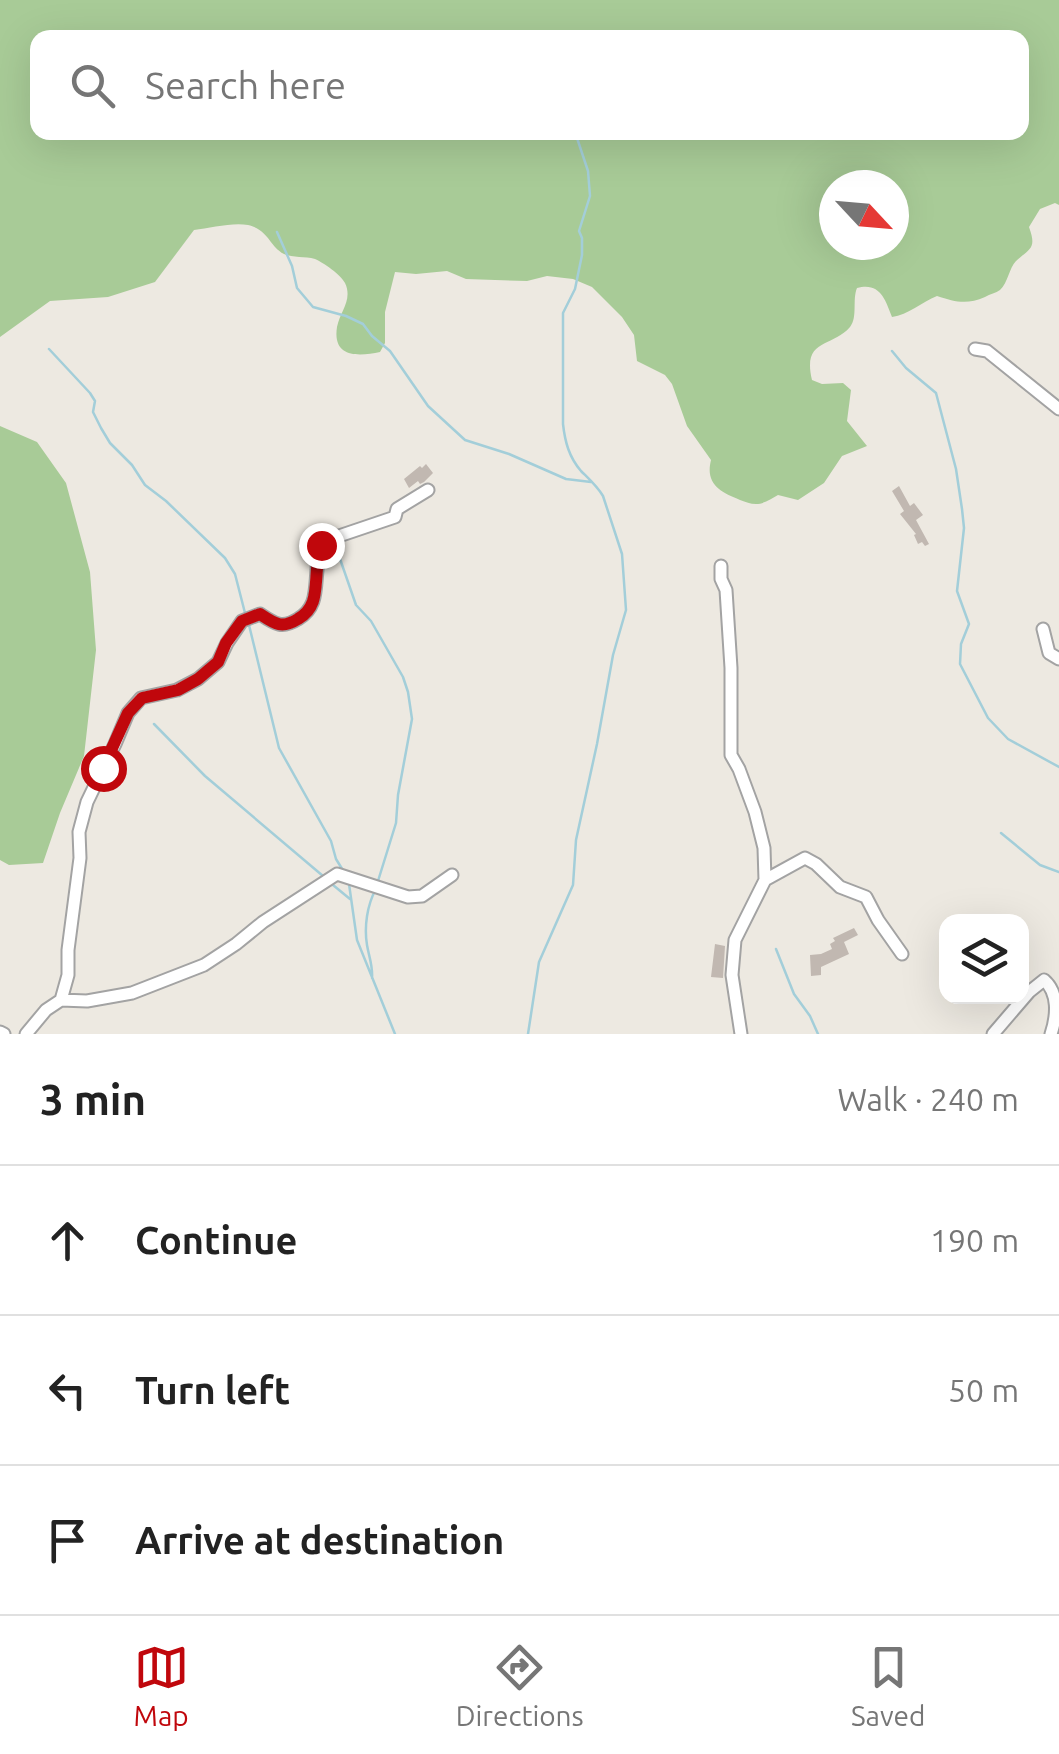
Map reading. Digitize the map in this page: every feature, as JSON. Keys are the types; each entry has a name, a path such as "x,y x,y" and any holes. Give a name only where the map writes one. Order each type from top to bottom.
{"street":[{"path":"975,349 987,350 1059,409"},
{"path":"61,1000 68,975 86,802 128,713 142,698 178,690 198,679 218,662 242,621 260,614 280,624 292,624 308,615 317,592 321,545 395,517 397,509 428,490"},
{"path":"721,566 731,668 732,755 755,812 764,848 766,880 735,940 732,975 741,1034"},
{"path":"1043,629 1049,652 1059,659"},
{"path":"766,880 799,860 812,860 840,887 866,897 902,954"},
{"path":"26,1034 46,1010 61,1000 132,993 214,959 337,874 408,897 422,896 452,875"},
{"path":"993,1034 1044,980 1056,999 1056,1022 1050,1034"}],"green space":[{"path":"0,0 1059,0 1059,205 1040,209 1029,227 1031,247 1014,264 1000,290 985,297 961,302 937,296 892,317 876,290 857,288 850,327 815,350 810,367 812,380 822,384 843,383 851,390 847,421 867,446 842,456 824,483 798,500 778,495 752,504 716,486 710,475 711,460 687,426 672,384 665,375 637,361 634,335 622,317 592,287 573,279 466,279 447,271 395,272 385,312 385,343 380,352 349,353 339,345 337,337 348,295 345,283 315,259 284,254 265,234 242,224 194,230 155,282 108,297 50,301 0,337"},
{"path":"0,426 37,442 66,483 90,572 96,650 84,756 43,863 9,865 0,860"}],"building":[{"path":"426,464 433,473 409,488 404,479"},
{"path":"899,486 910,506 914,503 923,515 916,520 929,544 925,546 922,542 918,544 916,534 900,514 904,511 892,491"},
{"path":"854,928 858,935 844,942 849,954 821,967 821,975 811,976 810,955 832,949 833,938"},
{"path":"715,944 725,946 723,978 711,977"}],"waterway":[{"path":"528,1034 539,962 573,885 576,840 613,655 626,610 622,554 603,496 573,460 563,424 563,313 575,289 582,255 579,231 590,196 588,171 578,140"},
{"path":"277,232 297,288 313,307 363,324 390,351 428,406 465,440 566,479 591,482"},
{"path":"49,349 90,393 101,428 145,485 225,558 235,574 245,613"},
{"path":"892,351 936,393 956,469 964,528 957,591 969,624 961,644 960,664 988,718 1008,739 1059,767"},
{"path":"339,556 356,605 371,621 403,677 412,719 396,823 378,881"},
{"path":"249,625 279,748 344,872"},
{"path":"154,724 205,776 323,876"},
{"path":"1001,833 1040,865 1059,872"},
{"path":"349,884 357,940 395,1034"},
{"path":"333,885 350,899"},
{"path":"372,978 366,924 376,889"},
{"path":"776,949 794,994 818,1034"}],"route":[{"path":"103,768 128,713 142,698 178,690 198,679 218,662 242,621 260,614 271,622 292,624 308,615 317,592 321,545"}]}
